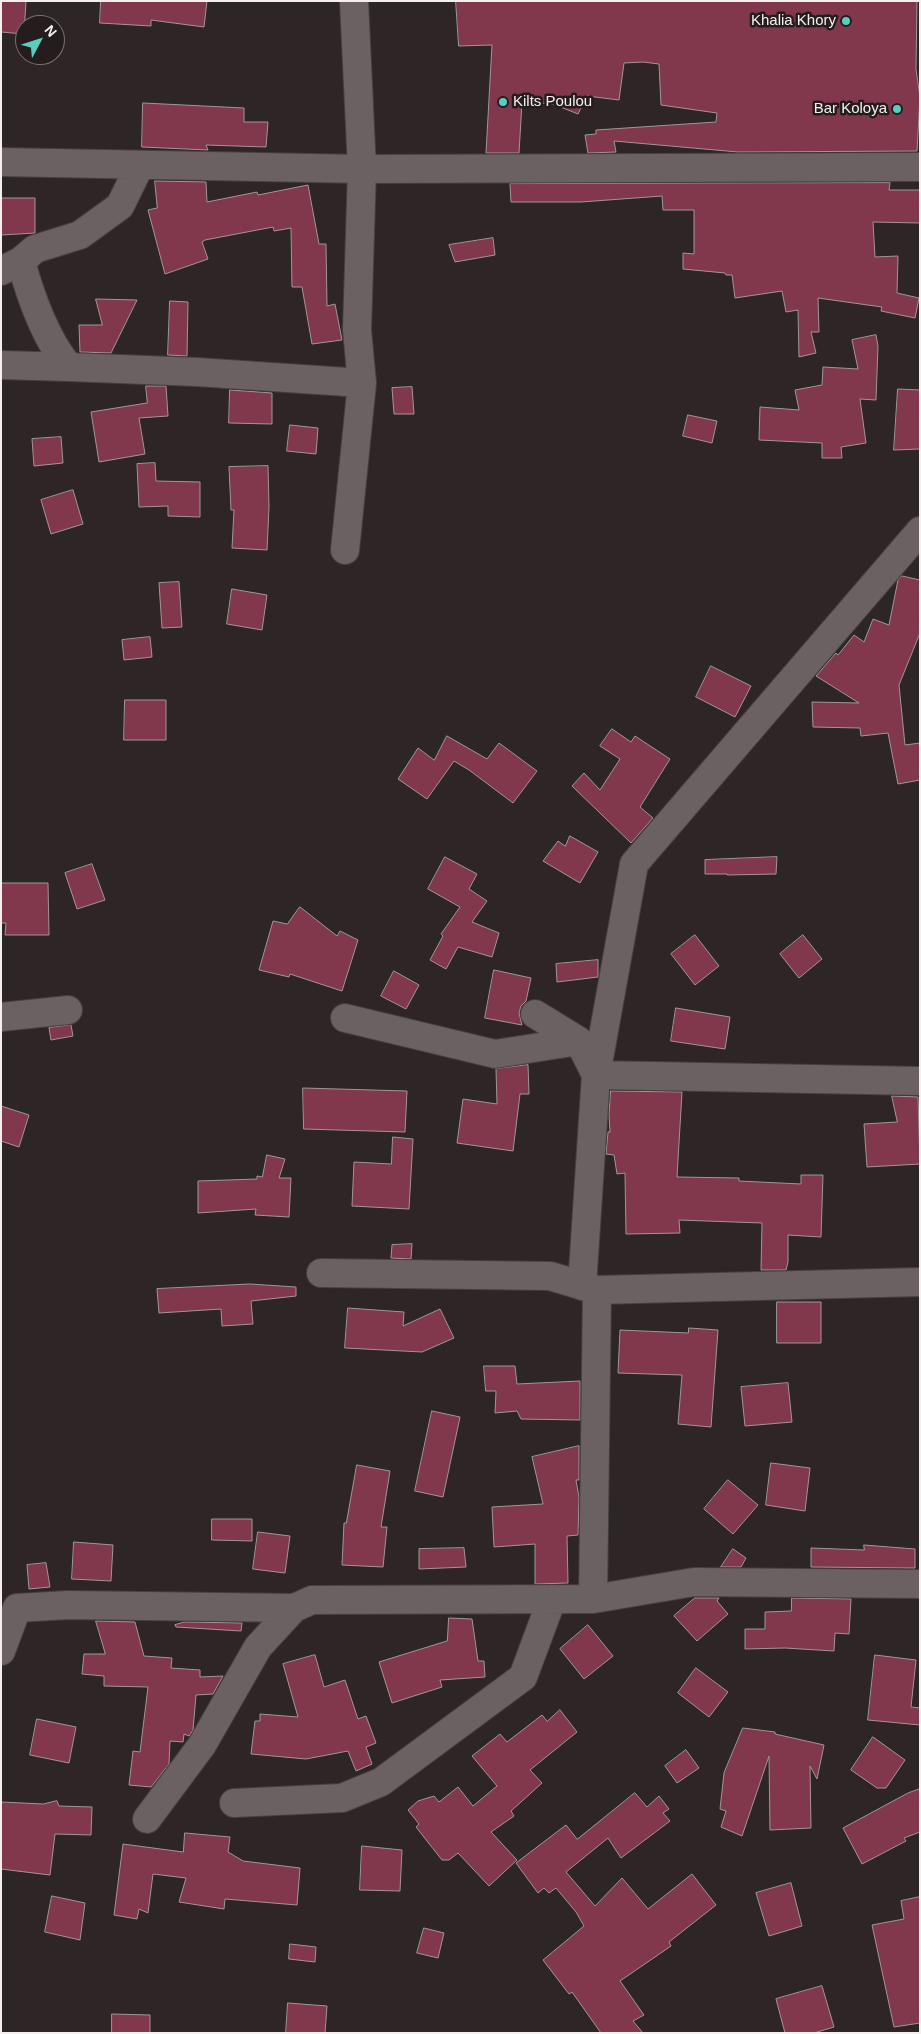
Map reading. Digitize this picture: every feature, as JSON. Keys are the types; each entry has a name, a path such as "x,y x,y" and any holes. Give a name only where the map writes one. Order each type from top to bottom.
{"street":[{"path":"346,550 362,383 357,330 362,169 354,1"},
{"path":"1,162 362,169 920,167"},
{"path":"69,366 60,357 31,297 11,266 35,249 80,234 120,206 140,165"},
{"path":"1,365 197,372 362,383"},
{"path":"593,1598 590,1288 596,1075 634,864 920,531"},
{"path":"1,1017 68,1010"},
{"path":"535,1014 579,1041 596,1075"},
{"path":"345,1018 495,1054 579,1041"},
{"path":"596,1075 920,1081"},
{"path":"321,1273 550,1276 590,1288 920,1282"},
{"path":"147,1818 202,1745 258,1647 294,1608 312,1600 593,1598 694,1582 920,1584"},
{"path":"234,1803 342,1798 381,1782 523,1677 552,1599"},
{"path":"1,1651 17,1608 68,1605 294,1608"}],"building":[{"path":"1,1 26,1 25,15 15,15 15,33 1,32"},
{"path":"101,1 207,1 204,27 151,20 151,26 100,23"},
{"path":"456,1 917,1 916,69 920,97 917,151 738,152 614,141 616,152 588,153 585,135 596,134 596,130 716,122 717,113 661,105 659,64 643,62 624,63 619,100 587,96 578,114 553,104 522,102 519,153 486,153 492,45 459,46"},
{"path":"143,103 244,108 244,122 268,122 266,147 206,145 208,150 142,147"},
{"path":"155,181 206,182 207,202 257,192 258,195 308,185 319,244 326,244 327,306 335,304 342,340 312,344 302,287 292,287 291,228 274,231 273,227 205,240 202,242 208,259 165,274 148,210 157,208"},
{"path":"890,183 889,190 920,190 920,223 873,222 875,257 898,256 897,293 919,298 915,318 881,311 882,307 818,298 819,332 811,332 816,353 799,357 798,310 786,312 782,291 735,298 732,275 683,269 683,253 694,254 694,210 663,210 662,196 581,202 511,202 510,184"},
{"path":"1,198 35,198 35,233 1,235"},
{"path":"493,238 495,255 455,262 449,245"},
{"path":"96,299 137,300 111,353 80,352 79,325 102,325"},
{"path":"170,301 188,302 187,356 168,355"},
{"path":"876,335 878,346 876,400 860,399 866,443 841,447 842,458 822,458 822,443 759,440 760,407 799,410 795,390 822,385 823,367 858,369 852,340"},
{"path":"146,386 166,386 168,416 139,418 145,454 99,462 91,412 147,403"},
{"path":"412,387 414,414 394,414 392,388"},
{"path":"898,389 920,390 920,449 894,450"},
{"path":"230,390 272,393 272,424 229,423"},
{"path":"688,415 717,421 712,443 683,436"},
{"path":"290,425 318,428 316,454 287,451"},
{"path":"61,437 63,463 34,466 32,439"},
{"path":"155,463 156,481 200,482 200,517 168,516 168,506 139,507 137,464"},
{"path":"268,466 267,550 232,548 234,510 231,510 229,467"},
{"path":"73,490 83,524 51,534 41,500"},
{"path":"902,576 920,580 920,633 899,685 905,745 920,743 920,780 898,784 888,733 861,736 860,728 813,727 812,702 859,703 816,676 836,653 838,655 854,635 864,642 873,619 889,625 898,580"},
{"path":"179,582 182,627 162,628 159,583"},
{"path":"232,589 267,595 262,630 227,624"},
{"path":"150,637 152,657 124,660 122,640"},
{"path":"711,666 751,686 735,717 696,697"},
{"path":"125,700 166,700 166,740 124,740"},
{"path":"612,729 631,742 635,736 670,759 640,807 653,818 631,843 572,786 584,773 600,790 620,759 600,746"},
{"path":"447,736 487,759 499,743 537,771 513,803 454,761 427,799 398,779 418,748 434,760"},
{"path":"570,836 598,852 580,883 543,861 558,841 565,846"},
{"path":"445,857 477,874 469,889 487,901 472,922 499,933 492,957 458,947 446,969 430,960 443,936 441,934 460,907 428,889"},
{"path":"777,857 776,874 705,874 705,860"},
{"path":"92,864 105,900 77,909 65,873"},
{"path":"1,883 48,883 49,935 5,935 6,923 1,923"},
{"path":"300,907 337,936 340,931 358,940 342,991 290,974 289,977 259,970 273,921 287,924"},
{"path":"695,935 719,966 695,985 671,954"},
{"path":"803,935 822,959 799,978 780,954"},
{"path":"598,960 598,977 557,982 556,964"},
{"path":"494,970 531,978 526,1001 521,1006 519,1013 522,1025 485,1018"},
{"path":"394,971 419,985 406,1009 381,996"},
{"path":"676,1008 730,1017 725,1049 671,1041"},
{"path":"71,1025 73,1036 51,1040 49,1028"},
{"path":"528,1065 529,1094 520,1094 513,1151 457,1143 463,1099 497,1104 496,1069"},
{"path":"303,1088 407,1091 405,1132 304,1129"},
{"path":"611,1091 682,1092 677,1177 739,1178 739,1181 801,1184 801,1175 823,1175 821,1237 788,1235 788,1262 786,1270 761,1270 762,1223 679,1220 680,1233 626,1234 625,1173 617,1174 614,1155 606,1154 608,1132 610,1132"},
{"path":"892,1096 918,1097 920,1164 867,1167 864,1124 897,1122"},
{"path":"1,1106 29,1115 19,1147 1,1141"},
{"path":"393,1137 413,1139 409,1209 352,1206 354,1162 391,1164"},
{"path":"267,1155 285,1159 279,1178 291,1178 289,1217 255,1215 256,1209 198,1213 198,1181 257,1179 257,1176 262,1177"},
{"path":"412,1244 411,1259 391,1258 392,1245"},
{"path":"250,1284 296,1287 296,1296 251,1301 253,1324 222,1326 221,1309 159,1313 157,1289"},
{"path":"777,1302 821,1302 821,1343 777,1343"},
{"path":"348,1308 404,1312 403,1326 440,1309 454,1338 422,1352 345,1348"},
{"path":"689,1328 718,1330 711,1427 678,1424 682,1375 618,1373 620,1330 688,1333"},
{"path":"484,1366 515,1366 517,1384 580,1381 580,1420 521,1419 517,1411 495,1413 496,1391 486,1391"},
{"path":"788,1383 792,1422 745,1426 741,1387"},
{"path":"432,1411 460,1417 443,1497 415,1491"},
{"path":"579,1446 579,1480 576,1480 579,1497 578,1535 567,1536 568,1583 535,1584 535,1544 494,1547 492,1507 543,1504 532,1457"},
{"path":"771,1463 810,1468 805,1511 766,1505"},
{"path":"357,1465 390,1471 381,1527 387,1527 383,1567 342,1565 344,1523 346,1523"},
{"path":"728,1480 758,1505 733,1534 704,1509"},
{"path":"212,1519 252,1519 252,1541 212,1540"},
{"path":"258,1532 290,1536 285,1573 253,1569"},
{"path":"74,1542 113,1545 111,1581 72,1579"},
{"path":"864,1545 915,1549 915,1568 811,1567 811,1548 864,1550"},
{"path":"464,1548 466,1567 419,1569 419,1549"},
{"path":"733,1549 746,1558 741,1567 721,1567"},
{"path":"46,1563 50,1587 29,1589 27,1565"},
{"path":"695,1598 719,1598 717,1601 728,1614 697,1641 674,1616"},
{"path":"792,1598 851,1599 849,1634 835,1633 834,1651 785,1648 745,1649 745,1629 765,1629 765,1612 791,1611"},
{"path":"449,1618 472,1619 478,1661 484,1661 485,1677 440,1680 442,1687 392,1703 379,1662 447,1641"},
{"path":"96,1621 135,1622 144,1656 172,1658 171,1668 200,1670 200,1677 223,1676 213,1694 196,1695 193,1730 189,1736 184,1734 183,1742 170,1741 169,1764 151,1787 129,1785 133,1751 140,1752 148,1687 104,1686 104,1676 82,1674 84,1654 105,1654"},
{"path":"185,1622 242,1623 241,1631 176,1627 175,1625"},
{"path":"588,1625 613,1656 584,1679 560,1649"},
{"path":"315,1655 324,1687 345,1680 358,1719 366,1716 376,1743 366,1747 372,1764 356,1771 348,1751 306,1759 251,1754 255,1721 260,1721 260,1714 298,1717 283,1664"},
{"path":"875,1655 916,1660 911,1707 920,1708 920,1725 868,1720"},
{"path":"696,1668 728,1692 709,1717 678,1693"},
{"path":"560,1710 577,1732 530,1770 542,1783 511,1811 514,1816 491,1832 517,1860 489,1886 458,1853 449,1860 442,1860 416,1827 419,1824 408,1810 418,1801 434,1796 439,1802 458,1787 473,1806 497,1786 472,1756 500,1734 507,1742 542,1715 547,1721"},
{"path":"37,1719 76,1727 69,1763 30,1755"},
{"path":"743,1728 775,1732 775,1734 824,1745 817,1779 810,1766 811,1828 770,1830 769,1756 742,1836 721,1827 726,1811 720,1809 724,1773"},
{"path":"873,1737 905,1760 886,1788 877,1788 851,1770"},
{"path":"686,1750 699,1768 677,1783 665,1766"},
{"path":"920,1789 920,1832 904,1838 906,1841 862,1864 843,1828 908,1793"},
{"path":"635,1793 647,1807 659,1796 669,1809 663,1813 670,1821 621,1858 608,1838 566,1872 595,1906 622,1878 648,1909 692,1874 716,1905 669,1942 671,1946 620,1981 644,2015 633,2021 643,2033 601,2033 572,1992 569,1994 543,1960 584,1926 576,1912 556,1888 549,1893 544,1888 538,1893 516,1863 566,1825 577,1839"},
{"path":"57,1801 59,1806 92,1807 91,1835 55,1834 50,1875 1,1869 1,1802 43,1804"},
{"path":"185,1833 230,1837 228,1852 243,1861 300,1868 297,1905 225,1899 224,1909 179,1902 186,1878 153,1874 148,1913 139,1909 137,1919 114,1915 123,1844 183,1852"},
{"path":"362,1846 402,1850 400,1891 360,1890"},
{"path":"791,1883 802,1926 769,1936 756,1893"},
{"path":"52,1896 85,1903 80,1940 45,1932"},
{"path":"920,1897 920,2023 894,2027 872,1925 904,1919 901,1901"},
{"path":"424,1928 444,1933 438,1958 417,1953"},
{"path":"290,1944 316,1947 315,1962 289,1959"},
{"path":"822,1986 834,2027 814,2033 785,2033 776,1999"},
{"path":"288,2003 327,2006 325,2033 286,2033"},
{"path":"112,2014 150,2015 150,2033 112,2033"}],"place":[{"name":"Khalia Khory","path":"846,21"},
{"name":"Kilts Poulou","path":"503,102"},
{"name":"Bar Koloya","path":"897,109"}]}
